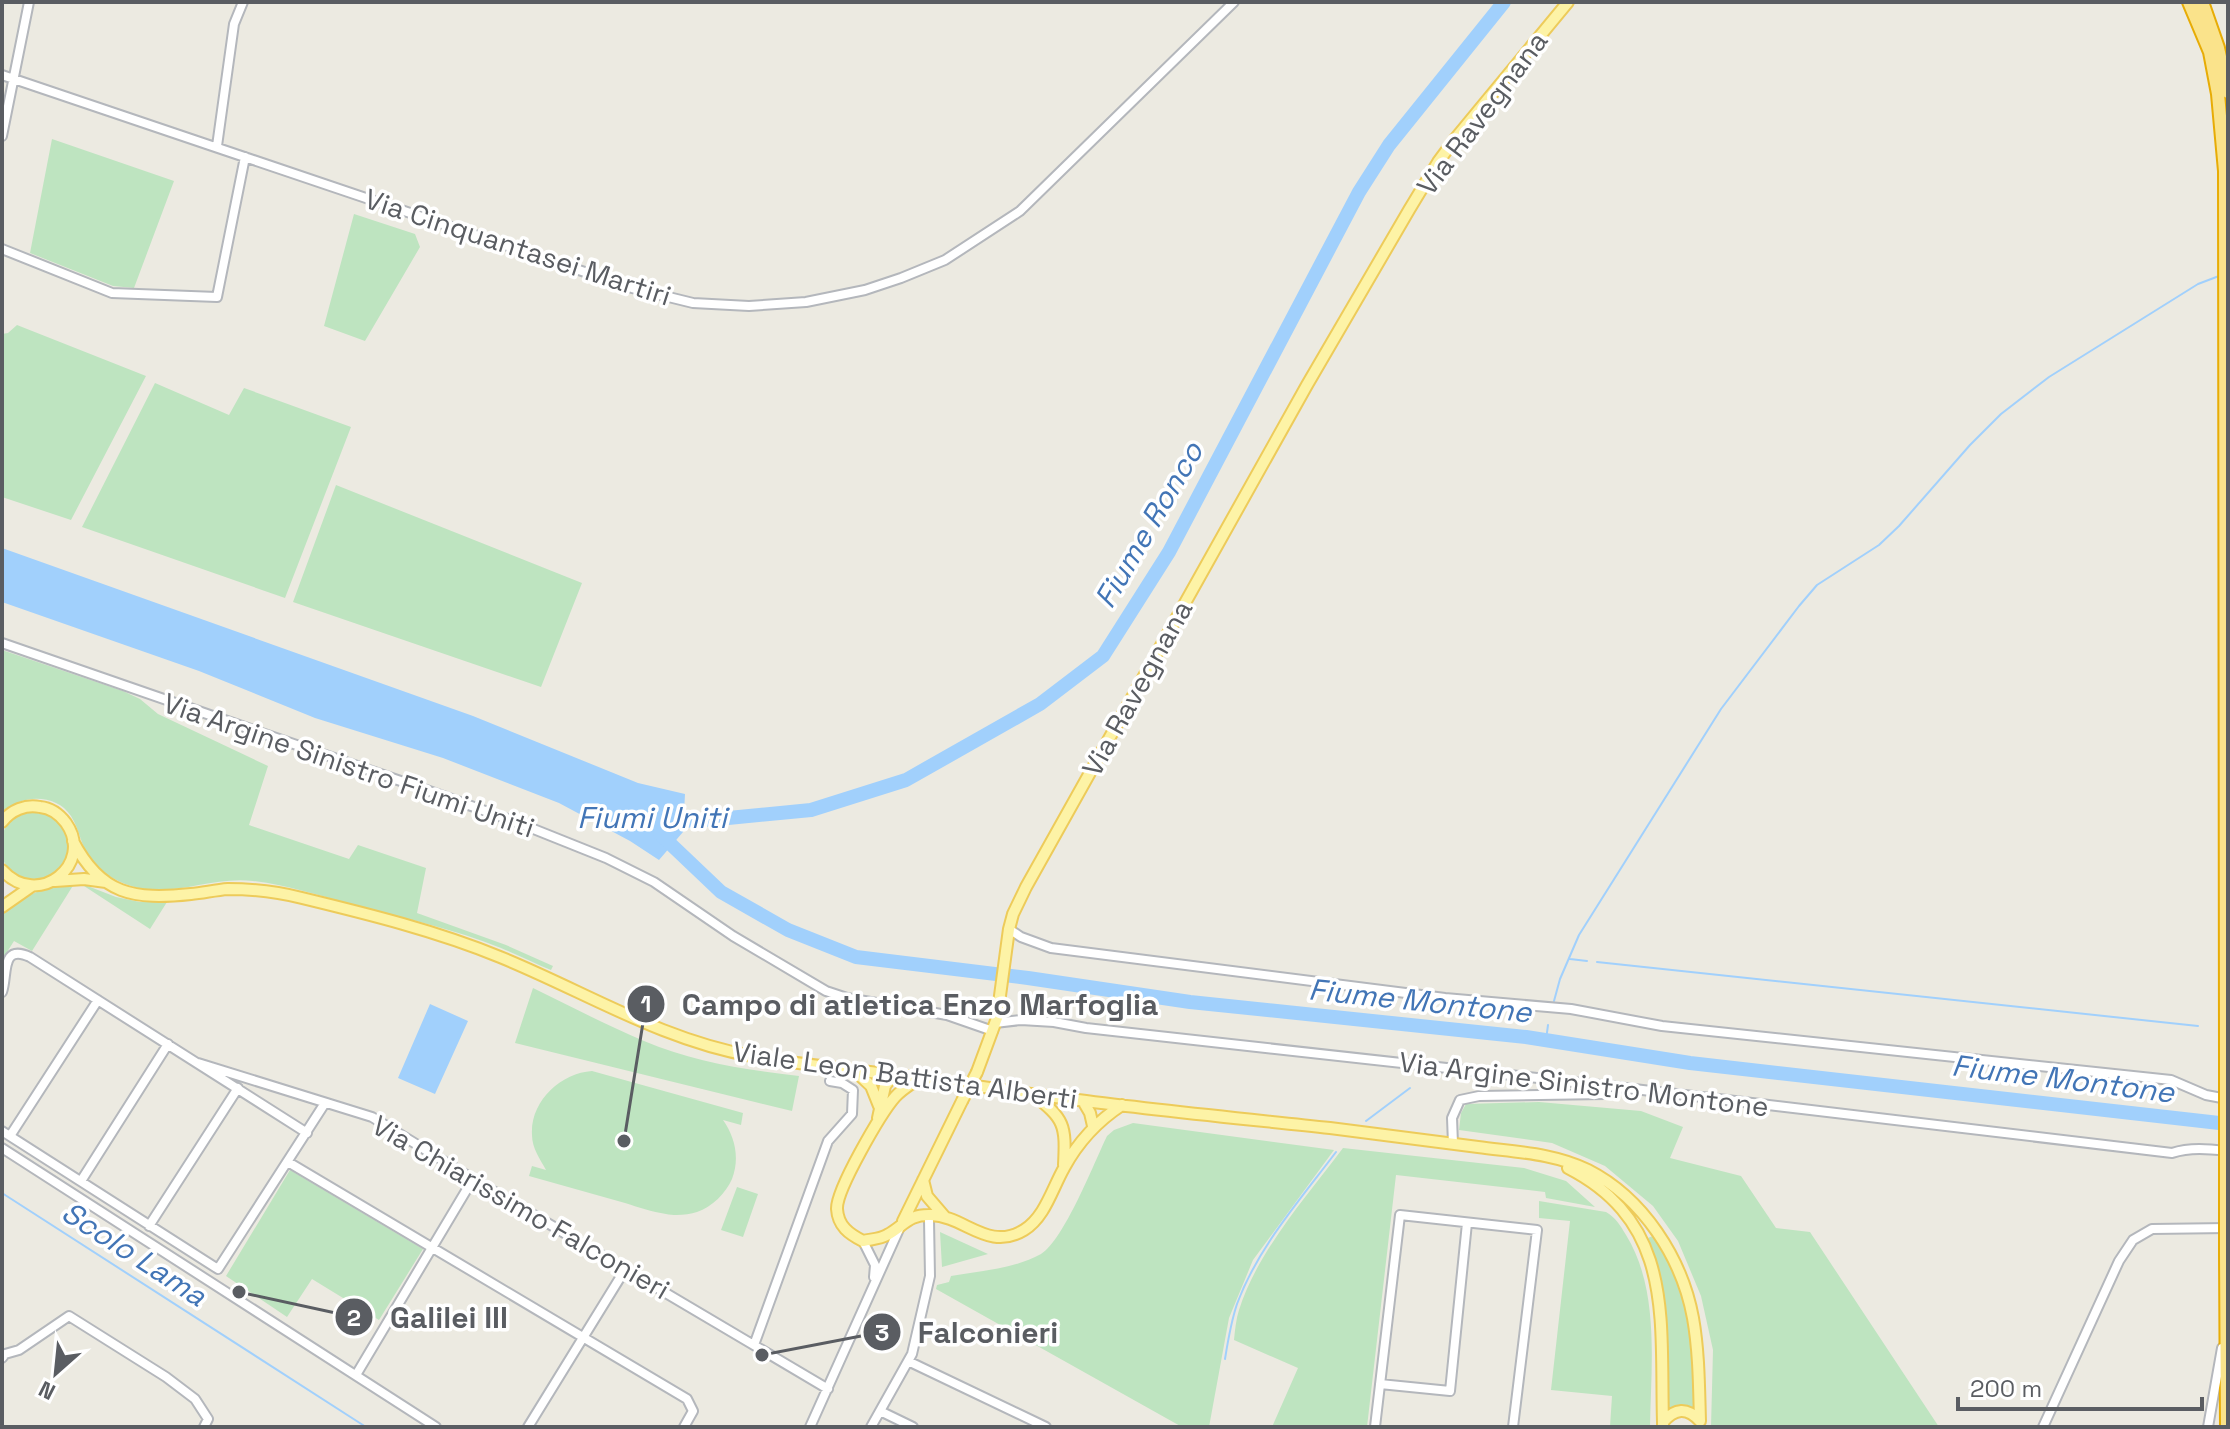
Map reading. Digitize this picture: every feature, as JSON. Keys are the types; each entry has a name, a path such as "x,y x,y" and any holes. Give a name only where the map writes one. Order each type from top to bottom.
{"highway":[{"path":"2189,2 2210,52 2218,94 2225,171 2227,1427"},
{"path":"2202,2 2218,48 2228,92"}],"main road":[{"name":"Via Ravegnana","path":"903,1221 977,1072 995,1024 1006,943 1019,900 1307,385 1438,162 1568,2"},
{"name":"Viale Leon Battista Alberti","path":"2,822 16,810 28,806 52,811 63,818 82,857 106,882 119,890 161,896 226,889 296,896 440,936 497,956 626,1016 693,1042 750,1056 1080,1101 1368,1132 1561,1158 1609,1182 1631,1201 1661,1238 1681,1275 1694,1319 1700,1424"},
{"path":"53,882 69,864 73,841"},
{"path":"2,870 12,880 32,886"},
{"name":"Viale Leon Battista Alberti","path":"32,886 84,879 106,882"},
{"path":"2,907 32,886"},
{"path":"853,1070 871,1086 879,1108"},
{"path":"893,1075 895,1097"},
{"path":"878,1120 885,1086 893,1075"},
{"path":"920,1078 906,1086 878,1120 837,1201 840,1222 848,1232 863,1241 890,1233 903,1221 923,1215 945,1217 985,1236 1009,1236 1022,1232 1041,1213 1064,1167 1093,1126 1122,1105"},
{"path":"1032,1094 1062,1122 1064,1167"},
{"path":"1062,1122 1068,1111 1080,1101 1090,1113 1093,1126"},
{"name":"Viale Leon Battista Alberti","path":"1541,1155 1572,1169 1619,1204 1648,1251 1660,1306 1663,1424"},
{"path":"923,1180 927,1196 945,1217"},
{"path":"1663,1424 1671,1413 1679,1410 1693,1413 1700,1424"}],"street":[{"path":"2,136 29,2"},
{"path":"217,146 234,24 243,2"},
{"name":"Via Cinquantasei Martiri","path":"2,75 632,288 693,303 749,306 806,302 857,292 945,260 1020,211 1234,2"},
{"path":"2,249 112,293 217,297 245,157"},
{"name":"Via Argine Sinistro Fiumi Uniti","path":"2,643 415,786 606,858 654,882 733,936 826,991 854,1000 995,1024"},
{"path":"1009,929 1051,948 1430,996 1571,1009 1662,1026 2171,1080 2206,1095 2228,1099"},
{"path":"2,992 7,960 22,953 307,1133"},
{"path":"98,1000 6,1133 218,1269 325,1103"},
{"name":"Via Argine Sinistro Montone","path":"995,1024 1021,1020 1054,1022 2172,1153 2198,1149 2228,1151"},
{"path":"81,1181 168,1044"},
{"name":"Via Chiarissimo Falconieri","path":"198,1063 372,1117 828,1389"},
{"path":"754,1345 828,1141 852,1114 853,1090 842,1083 830,1081"},
{"path":"1453,1144 1452,1118 1460,1100 1479,1096 1605,1094 1609,1086"},
{"path":"149,1226 238,1088"},
{"path":"2,1148 436,1427"},
{"path":"288,1162 687,1399 693,1411 684,1427"},
{"path":"356,1375 473,1179"},
{"path":"100,1210 107,1199"},
{"path":"1375,1427 1400,1215 1537,1230 1513,1427"},
{"path":"871,1427 910,1362 930,1276 929,1220"},
{"name":"Via Ravegnana","path":"810,1427 903,1221"},
{"path":"1380,1384 1450,1391 1467,1223"},
{"path":"2042,1424 2119,1261 2133,1240 2152,1229 2228,1228"},
{"path":"863,1241 875,1265 870,1292"},
{"path":"180,1262 188,1250"},
{"path":"528,1427 626,1268"},
{"path":"2208,1427 2226,1315"},
{"path":"3,1354 19,1350 69,1316 166,1377 195,1399 208,1419 204,1427"},
{"path":"910,1362 1046,1427"},
{"path":"880,1411 913,1427"}],"green space":[{"path":"52,139 174,181 134,288 113,286 30,253"},
{"path":"354,214 415,234 420,247 365,341 324,326"},
{"path":"17,325 146,376 71,520 2,497 2,334"},
{"path":"155,383 229,415 244,388 351,427 285,598 82,527"},
{"path":"336,485 582,583 541,687 293,602"},
{"path":"2,650 123,691 140,699 158,714 268,766 249,825 349,859 358,845 426,868 417,913 506,945 553,966 551,970 465,935 278,885 239,880 152,890 112,878 91,860 71,816 56,803 28,800 18,802 2,813"},
{"path":"27,812 41,812 53,817 63,827 68,846 63,865 53,875 41,880 27,880 15,875 5,865 0,853 0,839 5,827 15,817"},
{"path":"74,884 32,951 14,941 2,960 2,913 36,892"},
{"path":"85,885 140,902 167,902 150,929"},
{"path":"533,988 663,1048 720,1064 799,1076 792,1111 515,1043"},
{"path":"592,1071 743,1113 741,1125 723,1120 731,1133 736,1163 729,1184 718,1199 697,1212 670,1215 529,1176 532,1166 546,1170 532,1140 536,1111 542,1100 569,1077"},
{"path":"1539,1102 1641,1111 1683,1127 1670,1158 1741,1176 1776,1228 1810,1232 1939,1427 1711,1427 1713,1350 1701,1296 1678,1241 1653,1206 1605,1166 1552,1143 1459,1130 1461,1113 1466,1104"},
{"path":"1133,1123 1334,1150 1253,1260 1229,1318 1209,1427 1182,1427 936,1289 937,1285 949,1282 951,1276 1008,1266 1041,1254 1069,1218 1107,1136"},
{"path":"1343,1148 1524,1168 1566,1181 1595,1207 1546,1198 1545,1192 1396,1175 1367,1427 1272,1427 1298,1368 1234,1340 1238,1313 1247,1288 1270,1246"},
{"path":"290,1170 423,1249 379,1320 312,1279 287,1317 226,1276"},
{"path":"737,1187 758,1194 743,1237 721,1230"},
{"path":"1539,1201 1606,1212 1620,1225 1637,1256 1649,1304 1651,1328 1650,1427 1610,1427 1612,1396 1551,1390 1570,1221 1539,1218"},
{"path":"940,1232 988,1254 942,1267"},
{"path":"1655,1235 1684,1298 1691,1340 1696,1411 1682,1406 1668,1410 1665,1301 1648,1238"}],"water":[{"name":"Fiumi Uniti","path":"2,548 473,716 638,783 685,794 683,832 659,860 559,803 443,758 315,718 199,671 2,602"},
{"path":"430,1004 468,1021 435,1094 398,1078"}],"waterway":[{"name":"Fiume Ronco","path":"666,822 811,810 906,780 1040,704 1103,656 1169,552 1359,192 1389,145 1504,2"},
{"path":"1554,1001 1579,935 1721,709 1817,585 1879,545 2001,414 2049,377 2198,284 2219,276"},
{"name":"Fiume Montone","path":"660,834 721,892 788,930 856,957 1190,1002 1526,1037 1690,1063 2228,1124"},
{"path":"1570,959 1587,961"},
{"path":"1597,962 2198,1026"},
{"path":"1546,1040 1548,1025"},
{"path":"1366,1121 1410,1088"},
{"path":"1225,1359 1237,1304 1256,1263 1336,1152"},
{"name":"Scolo Lama","path":"2,1193 366,1427"}],"place":[{"name":"Campo di atletica Enzo Marfoglia","path":"624,1141"},
{"name":"Galilei III","path":"239,1292"},
{"name":"Falconieri","path":"762,1355"}]}
